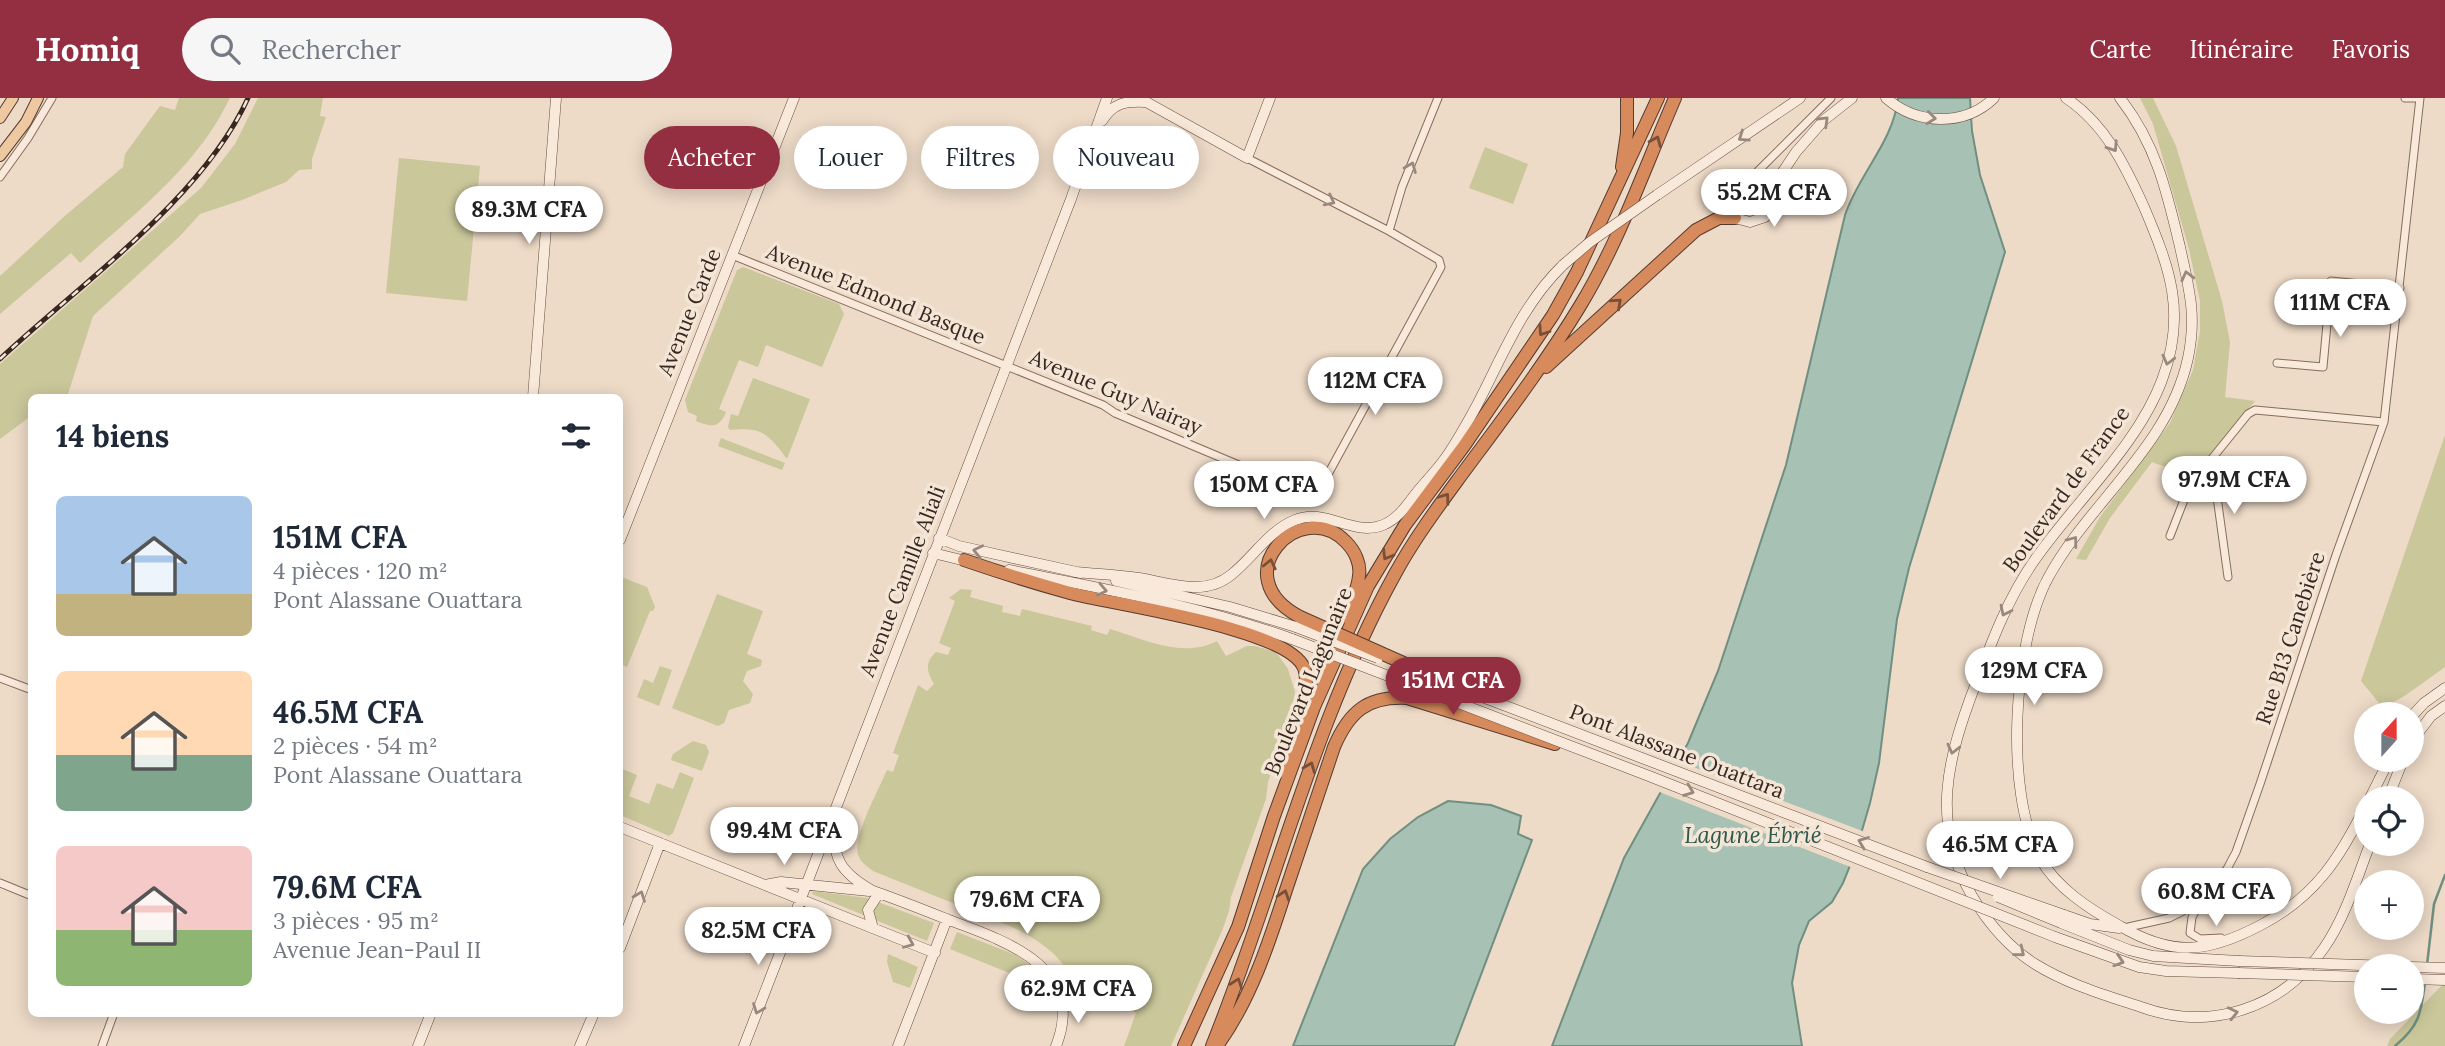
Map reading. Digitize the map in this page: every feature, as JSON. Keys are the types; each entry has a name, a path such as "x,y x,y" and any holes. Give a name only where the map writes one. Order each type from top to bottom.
{"highway":[{"path":"1621,177 1628,98"},
{"name":"Boulevard Lagunaire","path":"1184,1046 1238,927 1274,816 1335,658 1368,586 1424,498 1464,446 1553,315 1577,272 1658,98"},
{"name":"Boulevard Lagunaire","path":"1214,1046 1238,983 1295,806 1356,653 1382,597 1421,531 1531,382 1599,273 1675,98"},
{"path":"1531,382 1696,230 1720,218 1735,218"},
{"path":"1424,498 1444,460"},
{"path":"1335,658 1343,624 1356,589 1360,568 1351,547 1333,533 1307,528 1283,539 1273,552 1267,574 1270,591 1278,603 1298,622 1464,690"},
{"path":"964,560 1072,593 1206,622 1243,633 1292,653 1306,672 1306,691 1274,816"},
{"path":"1214,1046 1231,1027 1253,981 1334,747 1346,723 1364,706 1385,699 1407,698 1421,701 1626,767"}],"main road":[{"path":"0,156 26,122 38,98"},
{"path":"533,394 556,98"},
{"name":"Avenue Carde","path":"623,532 794,98"},
{"name":"Avenue Camille Aliali","path":"1097,126 1107,98"},
{"path":"1247,158 1270,98"},
{"path":"1075,572 1197,587 1210,586 1223,581 1272,534 1298,518 1328,518 1357,528 1383,525 1403,511 1444,460 1477,403 1521,316 1535,295 1563,265 1590,242 1800,98"},
{"path":"1735,218 1750,222 1765,217 1773,204 1772,188 1814,132 1852,98"},
{"path":"1887,99 1906,112 1928,118 1951,119 1977,111 1994,98"},
{"name":"Boulevard de France","path":"2066,98 2094,121 2114,148 2132,179 2159,239 2173,291 2173,337 2162,380 2143,419 2033,563 2006,608 1993,638 1960,724 1947,778 1946,820 1956,864 1989,922 2021,954 2038,966 2088,989 2155,1012 2201,1018 2231,1014 2265,1002 2281,993 2305,970 2332,935 2365,856"},
{"name":"Boulevard de France","path":"2120,98 2160,166 2192,296 2192,335 2188,360 2168,411 2143,451 2059,561 2029,623 2022,661 2018,763 2023,812 2040,858 2060,884 2085,904 2123,928 2157,943 2197,948 2217,945 2286,910 2314,887 2340,855 2354,829"},
{"name":"Avenue Camille Aliali","path":"1099,126 1115,106 1125,101 1142,100"},
{"name":"Avenue Guy Nairay","path":"1142,100 1247,158"},
{"path":"0,118 10,101"},
{"name":"Avenue Camille Aliali","path":"744,1046 1074,189"},
{"path":"939,538 959,547 1298,622"},
{"name":"Pont Alassane Ouattara","path":"933,553 1193,609 1292,639 1626,767 2055,937 2146,969 2354,977"},
{"path":"2424,703 2445,688"},
{"name":"Pont Alassane Ouattara","path":"1464,690 2062,919"},
{"path":"2424,725 2445,706"},
{"path":"836,804 833,836 838,860 852,878 876,892 1019,948 1048,974 1063,1008 1062,1026 1056,1046"},
{"path":"623,828 935,953"},
{"path":"623,940 660,844"},
{"path":"763,885 781,882 876,892"},
{"path":"873,928 868,910 876,892"},
{"path":"898,1046 947,919"},
{"path":"2062,919 2123,928"},
{"path":"2062,919 2129,950 2179,959 2354,965"},
{"path":"2129,950 2171,952 2197,948"},
{"path":"2424,967 2445,968"},
{"path":"2424,979 2445,980"},
{"path":"418,1046 429,1017"},
{"path":"580,1046 592,1017"}],"street":[{"path":"0,177 52,98"},
{"path":"1389,232 1402,187 1438,98"},
{"path":"1755,174 1831,98"},
{"path":"2405,98 2420,98"},
{"name":"Rue B13 Canebière","path":"2209,889 2227,869 2236,852 2384,422 2420,98"},
{"name":"Avenue Guy Nairay","path":"1006,366 1272,479 1304,489 1312,488 1327,476 1441,267 1439,261 1389,232 1247,158"},
{"path":"1735,218 1724,198 1728,184 1740,174 1755,174 1768,181 1772,188"},
{"name":"Avenue Edmond Basque","path":"732,255 1006,366"},
{"path":"2277,363 2323,367 2331,281 2400,288"},
{"path":"2170,536 2189,488 2248,414 2255,410 2384,422"},
{"path":"2210,461 2228,577"},
{"path":"0,678 28,688"},
{"path":"0,883 28,894"},
{"path":"2123,928 2169,918 2183,911 2209,889"},
{"path":"2209,889 2192,917 2190,933 2205,939 2242,934"},
{"path":"102,1046 113,1017"}],"shaded area":[{"path":"179,98 230,98 197,150 150,201 80,263 71,253 0,314 0,276 123,167 125,154 160,106 175,110"},
{"path":"258,98 323,98 320,116 326,117 312,159 312,169 299,170 286,182 200,214 180,236 93,316 68,394 28,394 28,418 0,439 0,364 201,188 235,144"},
{"path":"2140,98 2153,98 2176,146 2222,301 2230,342 2225,397 2255,401 2197,470 2184,466 2179,472 2152,462 2110,518 2086,560 2076,559 2100,517 2170,423 2193,370 2200,331 2200,301 2189,249 2153,124"},
{"path":"1485,147 1528,164 1513,204 1469,188"},
{"path":"399,158 480,166 467,301 386,293"},
{"path":"743,267 839,304 844,314 822,367 766,345 758,367 739,360 719,409 726,412 723,418 717,424 706,425 696,421 697,416 688,412 685,400 737,270"},
{"path":"753,378 810,399 787,459 775,443 763,434 750,430 730,430 728,427 731,414 738,416"},
{"path":"2445,435 2445,667 2394,702 2378,702 2361,681"},
{"path":"721,438 785,463 782,470 718,446"},
{"path":"623,578 647,587 655,607 650,611 627,667 623,665"},
{"path":"961,589 972,590 970,597 1003,606 1002,612 1020,616 1022,609 1092,626 1091,630 1107,635 1110,629 1177,648 1204,646 1217,641 1226,656 1247,646 1255,646 1276,652 1288,669 1295,692 1291,715 1268,782 1266,799 1231,897 1222,931 1171,1046 1124,1046 1136,1013 1098,995 1081,1006 1076,987 1062,963 1044,946 1023,932 1000,922 1004,913 979,904 975,912 873,871 859,858 859,836 887,770 893,772 899,755 893,753 918,685 927,691 934,684 928,672 928,664 936,652 948,655 951,648 939,643 955,601 949,598"},
{"path":"717,594 763,611 747,654 762,660 761,666 747,671 743,681 753,694 750,703 729,710 724,723 718,726 672,708"},
{"path":"660,666 672,670 659,706 637,697 644,679 653,683"},
{"path":"693,741 706,745 709,752 702,771 671,760 673,754"},
{"path":"623,769 637,775 629,796 649,804 657,783 673,789 680,772 694,778 673,833 669,836 623,816"},
{"path":"813,891 867,898 934,923 927,941 812,894"},
{"path":"957,932 1016,955 1038,971 1029,981 950,949"},
{"path":"888,954 918,967 910,988 893,982 887,962"},
{"path":"2445,982 2445,1046 2387,1046 2404,1024 2424,1024 2424,1004"}],"water":[{"name":"Lagune Ébrié","path":"1898,98 1970,98 1972,131 1980,175 2005,252 1909,568 1897,619 1879,763 1856,851 1832,902 1809,921 1799,945 1792,983 1802,1046 1552,1046 1624,858 1688,743 1718,671 1786,465 1845,215 1890,129"},
{"path":"1448,801 1491,805 1521,816 1518,834 1532,840 1454,1046 1293,1046 1363,869 1390,839 1418,817"}],"pier":[{"path":"1675,760 1865,832 1853,868 1657,791"}],"waterway":[{"path":"2427,965 2434,904 2445,875"},
{"path":"2395,1046 2418,1018 2425,982"}],"railway":[{"path":"0,359 102,270 171,205 228,135 248,98"}]}
